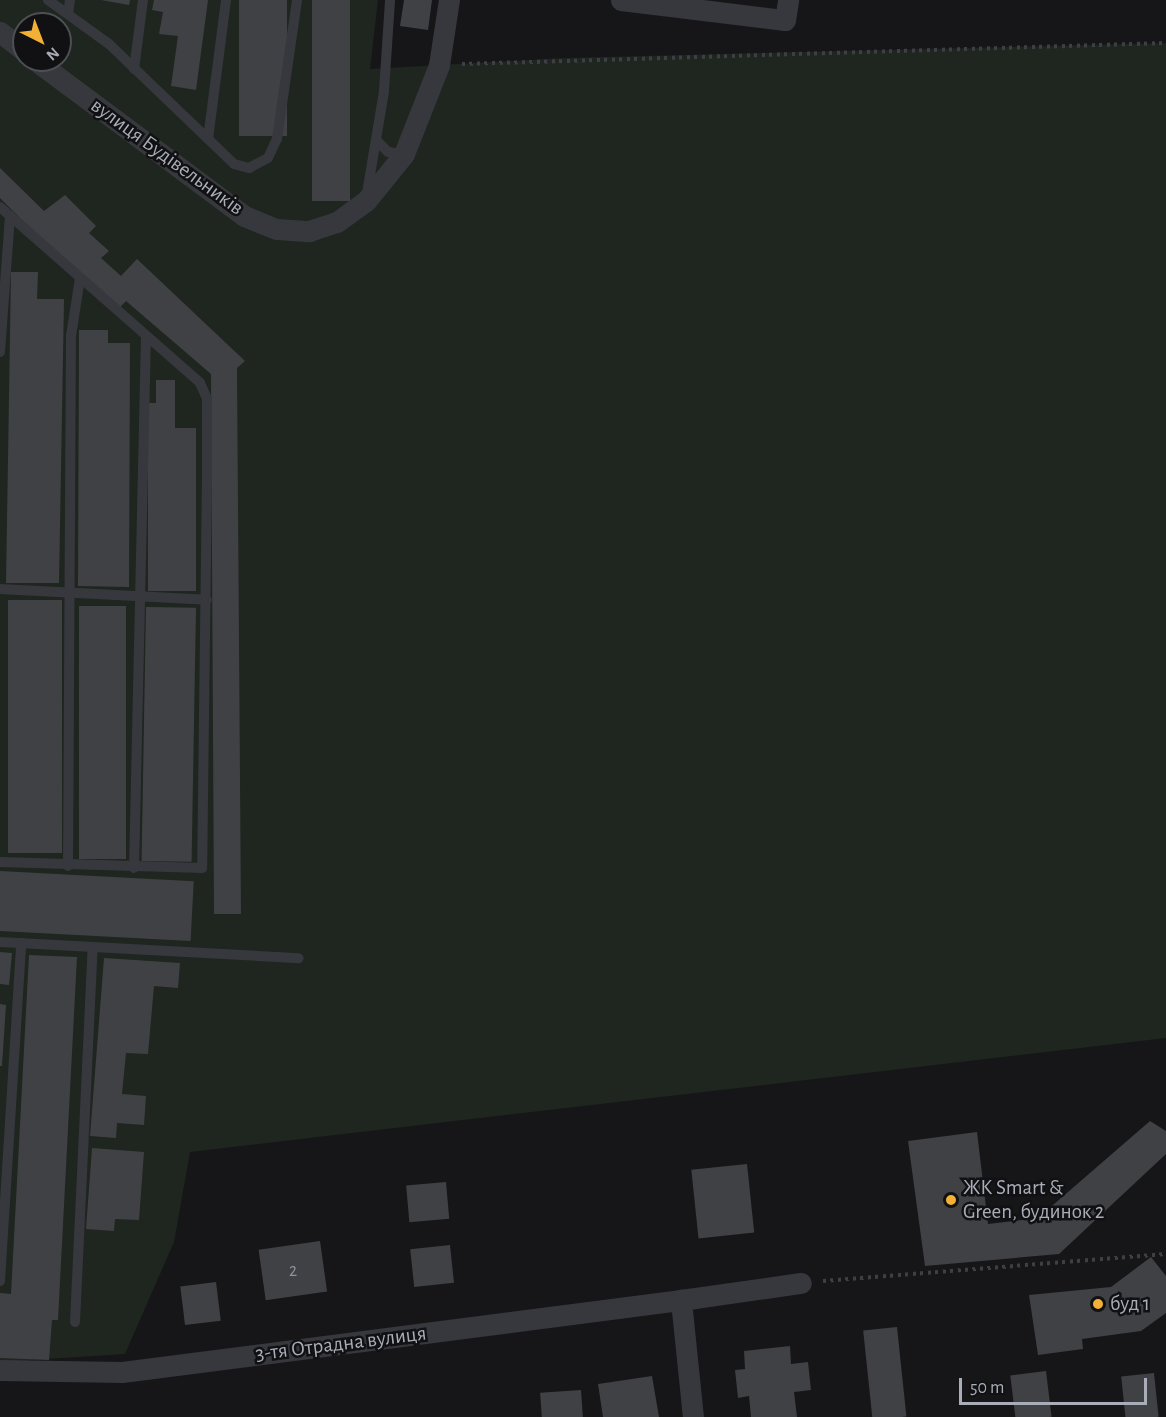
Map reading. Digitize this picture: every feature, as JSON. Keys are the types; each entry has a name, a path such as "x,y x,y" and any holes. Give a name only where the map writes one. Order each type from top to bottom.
{"street":[{"name":"вулиця Будівельників","path":"51,72 244,216 277,229 309,231 337,222 366,201 404,154 438,66 449,0"},
{"path":"621,0 785,20 788,0"},
{"path":"0,32 12,42"},
{"name":"3-тя Отрадна вулиця","path":"0,1370 122,1372 801,1283"},
{"path":"681,1299 693,1417"}],"lane":[{"path":"48,0 64,12"},
{"path":"134,69 143,0"},
{"path":"208,139 226,0"},
{"path":"72,18 134,69 234,164 249,168 268,158 282,111 297,0"},
{"path":"366,201 377,141 390,0"},
{"path":"377,141 388,152 404,154"},
{"path":"0,207 200,383 207,399 207,600 202,868 134,868 0,862"},
{"path":"0,352 10,215"},
{"path":"69,866 71,336 80,278"},
{"path":"134,868 138,596 146,336"},
{"path":"0,589 207,600"},
{"path":"0,942 299,958"},
{"path":"0,1281 21,943"},
{"path":"75,1322 93,947"}],"path":[{"path":"438,66 1166,43"},
{"path":"801,1283 1166,1254"}],"shaded area":[{"path":"0,0 378,0 370,69 564,58 1166,43 1166,1038 190,1152 174,1242 125,1354 0,1362"}],"building":[{"path":"101,0 130,0 129,5"},
{"path":"154,0 208,0 196,90 171,86 178,36 159,34 163,12 152,10"},
{"path":"239,0 287,0 287,136 239,136"},
{"path":"312,0 350,0 350,201 312,201"},
{"path":"404,0 432,0 428,30 400,26"},
{"path":"0,168 44,211 65,195 96,226 89,233 109,251 101,258 121,276 137,259 245,361 237,368 241,914 214,914 211,374 126,301 118,309 20,218 0,198"},
{"path":"11,272 38,272 37,299 64,299 59,583 6,583"},
{"path":"79,330 108,330 108,343 130,343 129,587 78,586"},
{"path":"156,380 175,380 175,428 196,428 196,591 148,591 148,403 156,403"},
{"path":"8,600 62,600 62,853 8,853"},
{"path":"79,606 126,606 126,859 79,859"},
{"path":"146,607 196,608 192,862 142,861"},
{"path":"0,871 194,881 191,941 0,931"},
{"path":"0,952 12,953 9,985 0,984"},
{"path":"29,955 77,957 58,1320 52,1320 49,1360 0,1358 0,1293 11,1294"},
{"path":"104,958 180,963 178,988 154,986 148,1054 126,1053 122,1094 146,1096 144,1125 117,1123 116,1138 90,1136"},
{"path":"0,1004 6,1005 2,1066 0,1066"},
{"path":"1150,1121 1166,1131 1166,1154 1059,1254 925,1266 908,1141 977,1132 988,1224 1038,1218"},
{"path":"92,1148 144,1152 139,1220 115,1219 114,1231 86,1229"},
{"path":"747,1164 754,1233 699,1238 691,1170"},
{"path":"446,1182 449,1219 409,1222 406,1185"},
{"path":"320,1241 327,1292 266,1300 259,1250"},
{"path":"450,1245 454,1283 414,1287 410,1249"},
{"name":"буд 1","path":"1151,1257 1166,1276 1166,1313 1141,1331 1082,1339 1083,1349 1038,1355 1029,1295 1111,1287"},
{"path":"216,1282 221,1321 185,1325 180,1286"},
{"path":"897,1327 906,1417 872,1417 863,1331"},
{"path":"790,1346 791,1364 808,1362 811,1390 794,1392 797,1417 751,1417 749,1396 738,1398 735,1370 745,1369 744,1351"},
{"path":"1046,1371 1052,1417 1015,1417 1010,1375"},
{"path":"1154,1373 1159,1417 1125,1417 1121,1376"},
{"path":"652,1376 659,1417 603,1417 598,1384"},
{"path":"581,1390 583,1417 542,1417 540,1393"}],"place":[{"name":"ЖК Smart & Green, будинок 2","path":"951,1200"},
{"name":"буд 1","path":"1098,1304"}]}
